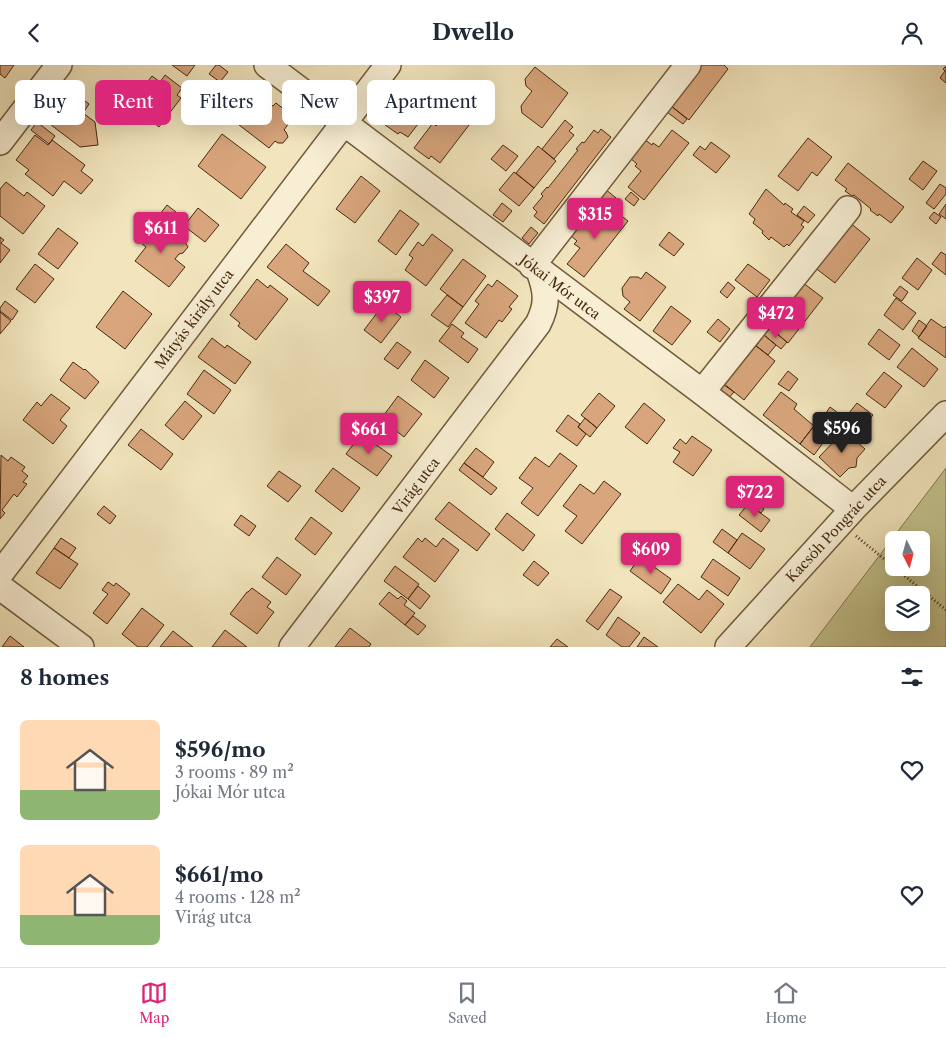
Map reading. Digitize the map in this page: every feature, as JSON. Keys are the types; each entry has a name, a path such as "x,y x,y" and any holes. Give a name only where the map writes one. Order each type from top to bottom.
{"street":[{"path":"0,143 59,65"},
{"name":"Jókai Mór utca","path":"267,65 287,80"},
{"name":"Mátyás király utca","path":"357,106 388,65"},
{"path":"535,269 688,65"},
{"name":"Mátyás király utca","path":"0,574 342,125"},
{"name":"Jókai Mór utca","path":"347,125 535,269 702,392 846,516"},
{"path":"702,392 848,209"},
{"name":"Virág utca","path":"535,269 544,284 546,297 545,307 538,324"},
{"name":"Virág utca","path":"292,647 538,324 549,315 558,311 577,307 590,309"},
{"name":"Kacsóh Pongrác utca","path":"728,647 846,516 946,413"},
{"path":"0,587 81,647"}],"path":[{"path":"846,516 885,557"},
{"path":"905,576 946,610"}],"green space":[{"path":"946,468 946,647 810,647 885,548 885,576 930,576 930,531 898,531"}],"building":[{"path":"0,65 14,65 5,78 0,74"},
{"path":"172,65 195,65 187,76"},
{"path":"216,65 219,65 228,72 222,80 217,80 209,74"},
{"path":"699,65 724,65 728,69 689,120 670,105"},
{"path":"946,66 946,83 940,78"},
{"path":"535,67 568,93 542,128 522,113 521,106 532,91 526,86 525,79"},
{"path":"165,75 181,87 177,95 181,98 171,111 171,80 161,80"},
{"path":"152,76 157,80 149,80"},
{"path":"85,101 89,104 85,110"},
{"path":"276,103 282,108 282,125 288,125 284,130 288,137 283,143 275,141 269,148 239,125 272,125 272,105"},
{"path":"671,106 687,119 683,124 667,112"},
{"path":"85,114 95,122 98,145 80,147 51,125 85,125"},
{"path":"565,120 573,127 569,131 574,135 554,159 542,149"},
{"path":"35,125 41,125 55,136 49,144 31,130"},
{"path":"385,125 417,125 408,137 400,132 398,134"},
{"path":"431,125 469,125 440,163 431,156 429,159 414,148"},
{"path":"601,129 611,137 544,224 534,216 537,212 533,208 543,196 541,194 578,150 576,149 582,142 584,143 594,130 598,133"},
{"path":"672,130 689,143 644,200 628,187 641,171 630,158 644,139 652,145 653,143 659,147"},
{"path":"222,134 266,167 241,199 198,166"},
{"path":"35,135 48,145 52,140 85,165 81,171 93,180 81,194 64,181 53,196 25,174 29,170 16,160"},
{"path":"808,138 832,157 817,176 812,172 798,191 778,176"},
{"path":"711,142 730,156 716,173 693,155 700,146 705,150"},
{"path":"503,145 518,156 506,171 491,159"},
{"path":"538,146 556,161 534,188 516,173"},
{"path":"923,161 937,171 923,190 909,179"},
{"path":"848,163 904,207 891,223 870,210 854,195 852,196 845,191 847,189 835,180"},
{"path":"514,172 534,188 519,206 499,190"},
{"path":"361,176 380,191 355,223 336,209"},
{"path":"6,182 24,196 27,192 45,206 23,234 0,216 0,189"},
{"path":"940,184 946,188 946,194 934,209 926,203"},
{"path":"604,188 616,198 611,205 598,195"},
{"path":"766,189 784,205 785,203 793,209 791,212 804,221 801,225 804,227 789,246 787,244 784,247 771,237 769,240 762,233 763,231 753,223 755,219 749,214"},
{"path":"631,192 639,199 634,206 625,199"},
{"path":"502,203 512,211 503,222 493,215"},
{"path":"946,204 946,219 939,214"},
{"path":"167,205 181,216 174,225 160,214"},
{"path":"804,206 815,215 808,223 797,215"},
{"path":"198,208 219,225 205,242 184,226"},
{"path":"611,208 628,221 584,277 567,264 580,248 574,244 577,241 570,235 584,217 591,222 593,219 599,224"},
{"path":"400,210 419,224 396,255 378,241"},
{"path":"934,212 941,217 936,224 929,218"},
{"path":"153,220 181,242 185,242 188,247 175,259 185,267 169,287 135,261 146,247 137,240"},
{"path":"849,222 870,239 835,283 814,267"},
{"path":"531,227 538,233 529,244 522,238"},
{"path":"58,228 78,243 58,269 38,254"},
{"path":"669,232 684,244 674,256 659,245"},
{"path":"432,234 453,250 426,286 405,270 413,258 409,255 418,242 423,246"},
{"path":"0,237 4,240 1,243 10,250 0,263"},
{"path":"286,244 309,263 303,271 330,291 318,306 267,267"},
{"path":"941,252 946,255 946,275 932,264"},
{"path":"917,258 932,270 918,290 902,278"},
{"path":"463,259 486,276 463,307 440,289"},
{"path":"35,264 54,279 35,303 16,289"},
{"path":"748,264 770,280 757,297 735,280"},
{"path":"646,272 666,287 640,321 624,309 630,302 623,296 622,288 630,277 641,279"},
{"path":"257,279 268,288 270,285 288,299 256,340 238,326 240,323 230,315"},
{"path":"497,280 518,296 509,307 512,309 502,322 499,320 486,338 465,323 479,304 475,301 488,284 492,287"},
{"path":"728,282 735,288 727,298 720,292"},
{"path":"802,282 823,298 788,343 767,326"},
{"path":"900,286 908,292 902,301 893,295"},
{"path":"123,291 152,314 125,349 96,327"},
{"path":"447,295 463,307 448,327 431,315"},
{"path":"896,298 916,313 903,330 884,315"},
{"path":"5,301 18,311 12,320 0,311"},
{"path":"384,304 401,317 381,343 364,330"},
{"path":"671,306 691,321 672,345 653,331"},
{"path":"0,312 11,321 0,334"},
{"path":"718,319 730,329 720,342 707,332"},
{"path":"931,319 944,328 946,326 946,358 918,338"},
{"path":"919,320 927,326 919,337 912,331"},
{"path":"452,324 464,333 461,337 478,349 468,363 439,341"},
{"path":"770,328 787,342 781,349 764,335"},
{"path":"879,329 900,345 889,360 868,344"},
{"path":"764,335 776,345 768,355 756,346"},
{"path":"212,338 225,348 227,345 251,362 235,384 198,357"},
{"path":"397,342 411,352 398,369 384,359"},
{"path":"754,344 775,361 744,400 723,383"},
{"path":"912,348 938,369 924,387 897,367"},
{"path":"425,360 449,378 434,398 411,380"},
{"path":"73,362 85,369 99,382 85,399 60,380"},
{"path":"204,370 231,390 214,414 187,394"},
{"path":"788,371 798,379 789,391 778,384"},
{"path":"884,372 902,386 885,408 866,394"},
{"path":"724,385 734,392 727,400 717,393"},
{"path":"781,392 797,404 794,409 814,426 800,444 763,415"},
{"path":"599,393 615,406 597,428 581,415"},
{"path":"51,394 70,408 60,420 67,426 53,444 23,420 37,402 41,406"},
{"path":"398,396 422,414 404,437 381,419"},
{"path":"185,401 202,416 183,440 165,425"},
{"path":"644,403 665,420 647,444 625,427"},
{"path":"857,403 873,415 865,425 849,413"},
{"path":"830,407 841,415 834,424 824,416"},
{"path":"568,415 580,424 578,427 586,434 577,446 556,431"},
{"path":"585,418 597,428 590,437 578,427"},
{"path":"820,418 834,428 814,455 800,444"},
{"path":"141,429 173,454 161,470 128,445"},
{"path":"843,432 865,449 857,458 856,467 849,468 840,477 819,457"},
{"path":"361,434 392,456 377,476 346,454"},
{"path":"692,436 712,450 693,476 673,462 680,452 673,448 680,439 686,444"},
{"path":"476,448 494,462 483,477 464,463"},
{"path":"560,453 577,466 538,516 521,503 533,488 519,478 535,457 549,467"},
{"path":"1,455 8,461 11,457 25,467 22,471 28,476 23,482 27,484 17,497 14,494 2,510 5,513 0,519"},
{"path":"464,463 497,488 491,495 459,470"},
{"path":"333,468 360,488 342,512 315,491"},
{"path":"279,471 301,486 288,502 267,486"},
{"path":"604,481 621,494 582,544 565,531 577,516 563,506 580,484 594,494"},
{"path":"751,499 764,509 761,513 748,504"},
{"path":"449,502 490,534 477,551 435,519"},
{"path":"748,504 770,520 761,532 739,515"},
{"path":"104,506 116,516 110,524 97,514"},
{"path":"507,513 535,535 523,551 495,529"},
{"path":"241,515 256,526 249,536 234,525"},
{"path":"311,517 332,533 315,555 295,539"},
{"path":"722,529 737,540 728,553 713,542"},
{"path":"742,533 765,549 750,569 728,553"},
{"path":"61,538 76,548 69,558 54,548"},
{"path":"418,538 422,542 425,538 436,547 443,538 459,550 435,582 403,557"},
{"path":"54,548 78,564 60,589 36,573"},
{"path":"277,557 301,575 286,595 262,577"},
{"path":"640,557 671,579 661,594 630,571"},
{"path":"713,559 740,578 728,596 701,577"},
{"path":"534,561 549,573 538,586 523,575"},
{"path":"395,566 419,584 408,599 384,581"},
{"path":"108,582 114,586 116,583 130,594 107,624 93,613 108,594 102,590"},
{"path":"678,584 699,600 707,590 724,604 701,633 663,602"},
{"path":"418,586 430,596 420,609 408,599"},
{"path":"252,588 271,602 267,607 274,612 257,634 230,614"},
{"path":"610,589 622,597 598,630 586,621"},
{"path":"389,592 398,599 401,596 407,601 404,605 415,613 405,625 379,604"},
{"path":"142,608 164,625 147,647 138,647 122,634"},
{"path":"413,616 426,626 418,635 405,625"},
{"path":"618,617 640,633 629,647 622,647 606,635"},
{"path":"350,628 371,644 369,647 335,647"},
{"path":"225,630 247,647 212,647"},
{"path":"173,631 193,647 160,647"},
{"path":"10,636 24,647 2,647"},
{"path":"644,637 658,647 637,647"},
{"path":"557,639 568,647 550,647"}]}
